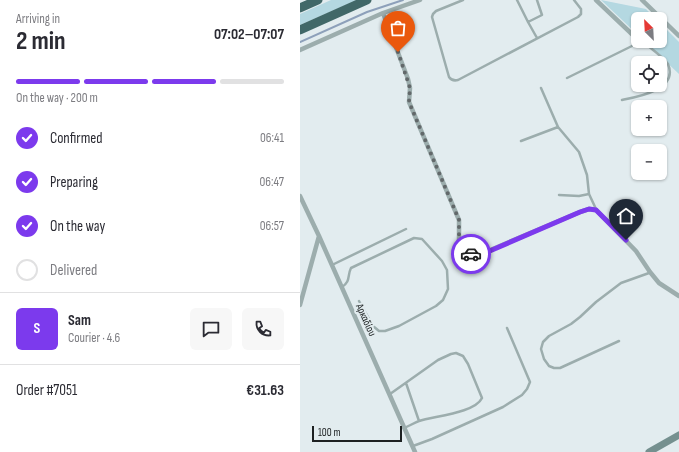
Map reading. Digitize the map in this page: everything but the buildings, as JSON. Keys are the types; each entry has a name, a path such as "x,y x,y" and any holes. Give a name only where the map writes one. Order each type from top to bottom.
{"highway":[{"path":"300,8 318,0"},
{"path":"300,30 367,0"}],"main road":[{"path":"648,452 679,435"}],"street":[{"path":"300,50 383,13 420,0"},
{"path":"596,0 631,33"},
{"path":"642,0 679,36"},
{"path":"383,13 408,79 410,88 409,102 459,220 459,243 463,251 474,255 481,254 580,212 589,209 596,210 636,251 659,283 679,296"},
{"name":"Αρκαδίου","path":"300,196 415,452"},
{"path":"300,305 319,236"}],"lane":[{"path":"464,0 436,11 432,17 449,76 452,80 456,81 580,16 581,9 574,0"},
{"path":"517,0 537,38"},
{"path":"528,22 542,14 537,0"},
{"path":"567,78 631,46"},
{"path":"650,48 668,63 673,75"},
{"path":"622,100 655,92 664,88 672,81"},
{"path":"541,88 558,127 579,152 586,175 589,194 596,210"},
{"path":"521,141 558,127"},
{"path":"559,195 579,196 589,194"},
{"path":"332,265 406,229"},
{"path":"342,287 349,279 349,272 351,268 414,238 422,239 442,261 447,270 448,289 443,300 436,306 399,326 385,331 378,331 373,326 359,301"},
{"path":"619,341 560,368 550,366 544,359 541,349 543,342 549,336 571,324 621,283 650,272"},
{"path":"412,446 432,439 503,406 522,395 527,389 530,382 507,328"},
{"path":"389,394 438,360 451,354 462,356 468,364 482,398 480,402 469,409 419,421 404,428"},
{"path":"406,383 419,421"}],"shaded area":[{"path":"331,0 357,0 300,25 300,14"},
{"path":"601,0 646,9 649,12 631,12 631,28"},
{"path":"667,30 679,42 679,74 667,63 667,56 660,56 651,48 667,48"}],"waterway":[{"path":"300,42 367,12 403,0"}],"way so far":[{"path":"398,52 410,88 409,102 459,220 459,243 463,251 471,254"}],"route":[{"path":"471,254 474,255 485,253 589,209 596,210 626,240"}]}
